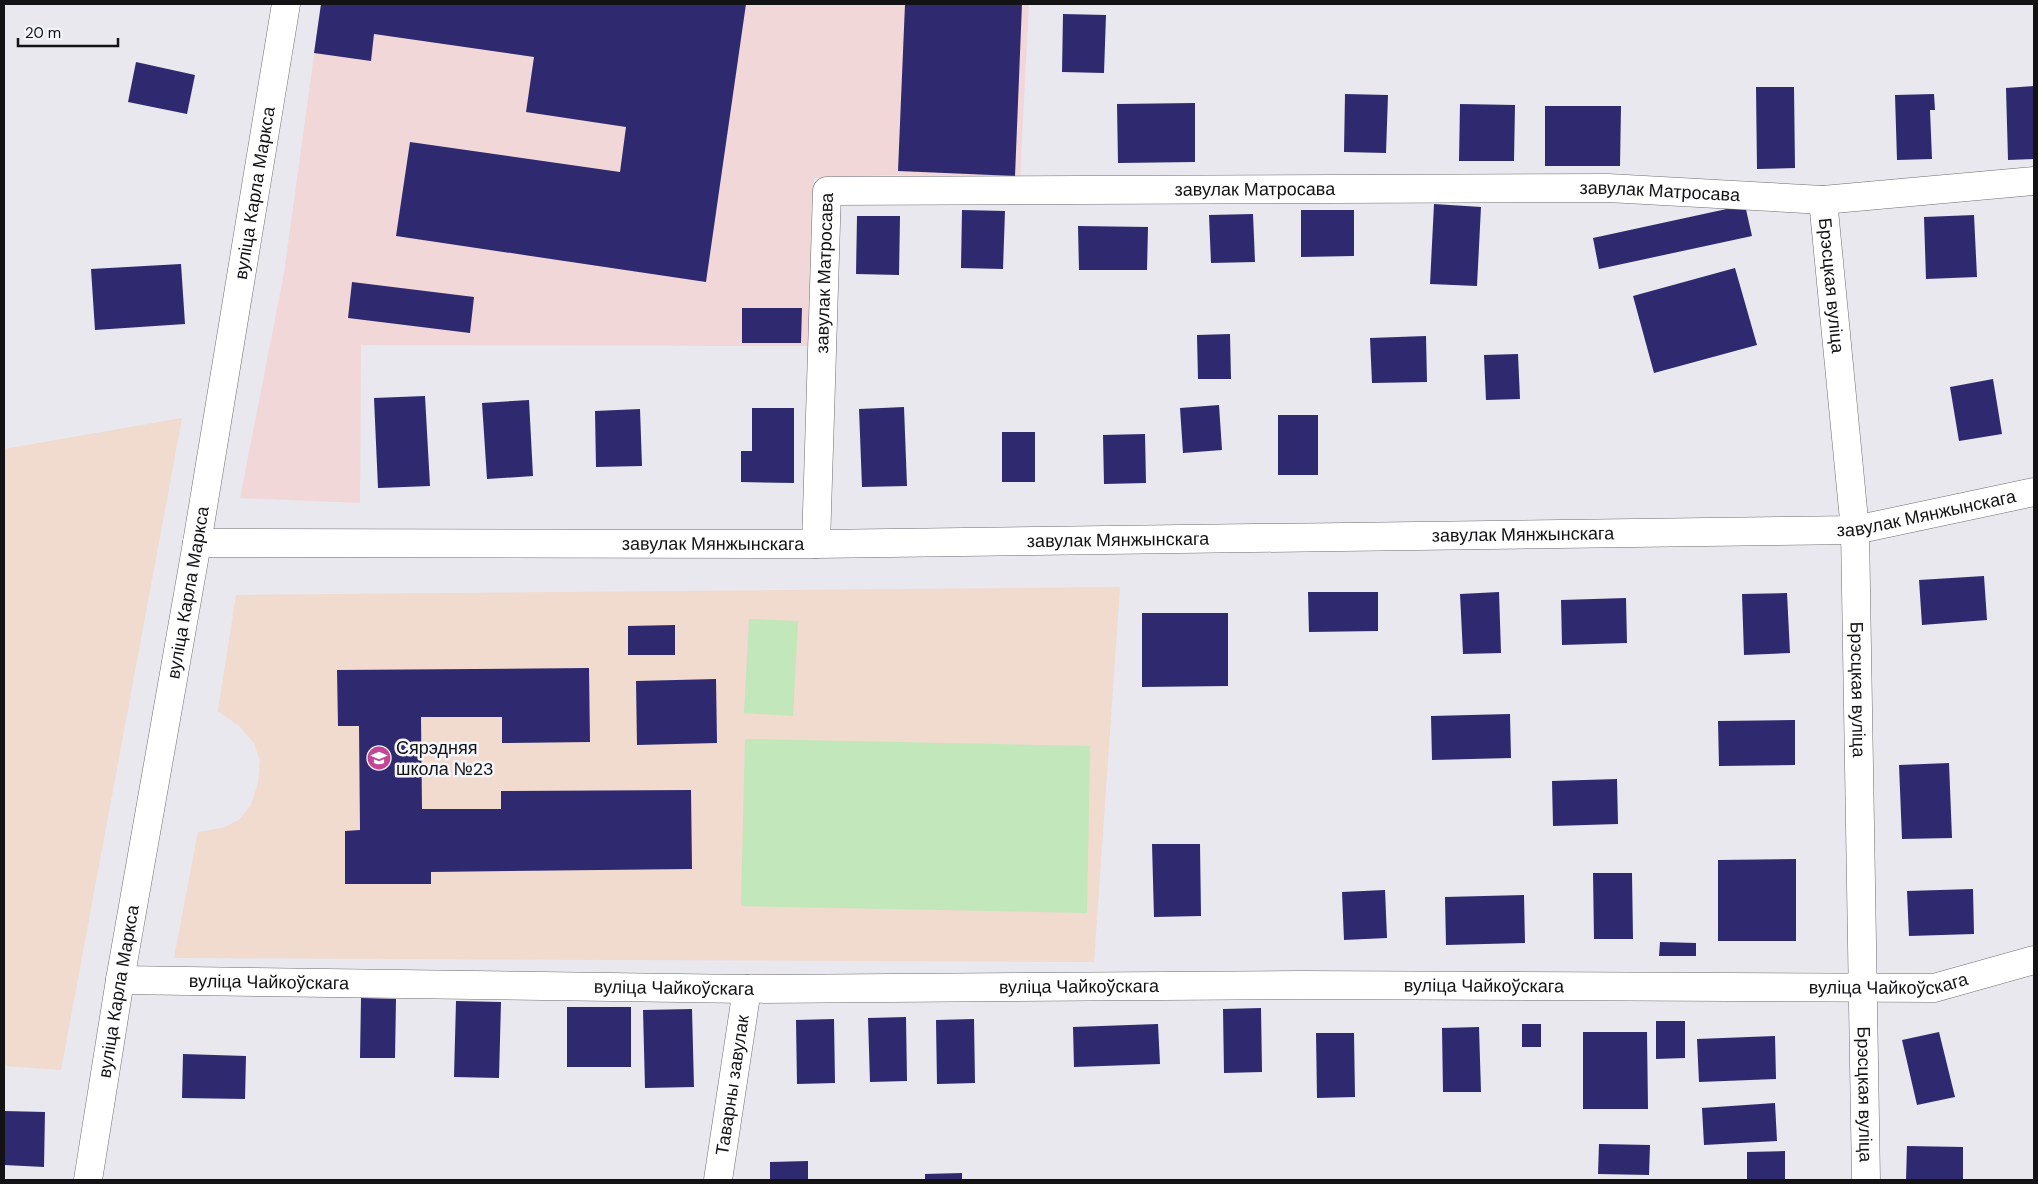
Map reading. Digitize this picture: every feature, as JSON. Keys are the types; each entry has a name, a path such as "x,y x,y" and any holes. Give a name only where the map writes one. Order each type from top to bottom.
{"street":[{"name":"вуліца Карла Маркса","path":"88,1180 120,980 197,543 286,4"},
{"name":"завулак Матросава","path":"816,544 827,191 1608,188 1823,200 2034,181"},
{"name":"Брэсцкая вуліца","path":"1823,200 1856,530 1866,1180"},
{"name":"завулак Мянжынскага","path":"197,543 816,544 1856,530 2034,492"},
{"name":"вуліца Чайкоўскага","path":"120,980 747,989 1289,986 1934,988 2034,960"},
{"name":"Таварны завулак","path":"718,1180 747,989"}],"shaded area":[{"path":"321,4 1029,4 1020,179 892,175 814,178 811,346 361,345 360,503 240,498 284,273"},
{"path":"182,418 61,1070 4,1066 4,449"},
{"path":"1120,587 1094,962 174,958 198,832 222,828 239,820 251,805 258,783 260,761 254,743 239,726 218,711 236,595"}],"green space":[{"path":"749,619 798,621 793,716 744,713"},
{"path":"745,739 1090,746 1087,913 741,906"}],"building":[{"path":"321,4 746,4 706,282 396,236 410,142 620,172 626,127 526,112 534,57 374,34 371,61 314,53"},
{"path":"905,4 1022,4 1015,176 898,171"},
{"path":"1063,14 1106,15 1104,73 1062,72"},
{"path":"136,62 195,75 187,114 128,102"},
{"path":"2034,86 2034,159 2008,160 2006,88"},
{"path":"1756,87 1794,87 1795,168 1757,169"},
{"path":"1345,94 1388,95 1386,153 1344,152"},
{"path":"1934,94 1935,110 1930,110 1932,159 1897,160 1895,95"},
{"path":"1195,103 1195,162 1118,163 1117,104"},
{"path":"1460,104 1515,105 1514,161 1459,161"},
{"path":"1545,106 1621,106 1620,166 1545,166"},
{"path":"1434,204 1481,207 1477,286 1430,284"},
{"path":"1745,205 1752,236 1599,269 1593,238"},
{"path":"962,210 1005,211 1003,269 961,268"},
{"path":"1301,210 1354,210 1354,256 1301,257"},
{"path":"1253,214 1255,262 1211,263 1209,215"},
{"path":"1974,215 1977,277 1926,279 1924,217"},
{"path":"857,216 900,216 899,275 856,274"},
{"path":"1078,226 1148,227 1147,270 1079,270"},
{"path":"181,264 185,324 95,330 91,269"},
{"path":"1735,268 1757,345 1654,373 1633,296"},
{"path":"352,282 474,297 470,333 348,318"},
{"path":"742,308 802,308 801,343 742,343"},
{"path":"1230,334 1231,379 1198,379 1197,335"},
{"path":"1426,336 1427,382 1372,383 1370,338"},
{"path":"1518,354 1520,399 1486,400 1484,355"},
{"path":"1993,379 2002,434 1959,441 1950,387"},
{"path":"425,396 430,486 378,488 374,398"},
{"path":"529,400 533,476 487,479 482,403"},
{"path":"1219,405 1222,450 1183,453 1180,408"},
{"path":"904,407 907,486 862,487 859,409"},
{"path":"752,408 794,408 794,483 741,482 741,451 752,451"},
{"path":"640,409 642,466 596,467 595,411"},
{"path":"1278,415 1318,415 1318,475 1278,475"},
{"path":"1002,432 1035,432 1035,482 1002,482"},
{"path":"1145,434 1146,483 1104,484 1103,435"},
{"path":"1984,576 1987,620 1922,625 1919,580"},
{"path":"1308,592 1378,592 1378,631 1309,632"},
{"path":"1499,592 1501,653 1463,654 1460,594"},
{"path":"1787,593 1790,653 1744,655 1742,594"},
{"path":"1626,598 1627,643 1562,645 1561,600"},
{"path":"1142,613 1228,613 1228,686 1142,687"},
{"path":"675,625 675,655 628,655 628,626"},
{"path":"589,668 590,742 502,743 502,717 421,717 422,809 501,809 501,791 691,790 692,869 431,872 431,884 345,884 345,831 360,830 359,726 338,726 337,670"},
{"path":"716,679 717,743 637,745 636,681"},
{"path":"1510,714 1511,758 1432,760 1431,716"},
{"path":"1795,720 1795,765 1719,766 1718,721"},
{"path":"1949,763 1952,838 1902,839 1899,765"},
{"path":"1617,779 1618,824 1553,826 1552,781"},
{"path":"1152,844 1200,844 1201,916 1154,917"},
{"path":"1796,859 1796,941 1718,941 1718,860"},
{"path":"1593,873 1632,873 1633,939 1594,939"},
{"path":"1973,889 1974,934 1909,936 1907,891"},
{"path":"1385,890 1387,938 1344,940 1342,892"},
{"path":"1524,895 1525,943 1446,945 1445,897"},
{"path":"1660,942 1696,943 1696,956 1659,956"},
{"path":"361,998 396,999 395,1058 360,1058"},
{"path":"456,1001 501,1002 499,1078 454,1077"},
{"path":"567,1007 631,1007 631,1067 567,1067"},
{"path":"1261,1008 1262,1072 1224,1073 1223,1009"},
{"path":"692,1009 694,1087 645,1088 643,1010"},
{"path":"906,1017 907,1081 870,1082 868,1018"},
{"path":"834,1019 835,1083 797,1084 796,1020"},
{"path":"974,1019 975,1083 937,1084 936,1020"},
{"path":"1656,1021 1685,1021 1685,1058 1656,1059"},
{"path":"1158,1024 1160,1064 1074,1067 1073,1027"},
{"path":"1522,1024 1541,1024 1541,1047 1522,1047"},
{"path":"1479,1027 1481,1092 1443,1092 1442,1028"},
{"path":"1583,1032 1647,1032 1648,1109 1583,1109"},
{"path":"1939,1032 1955,1097 1917,1105 1902,1040"},
{"path":"1316,1033 1354,1033 1355,1097 1317,1098"},
{"path":"1775,1036 1776,1079 1699,1082 1697,1039"},
{"path":"183,1054 246,1056 245,1099 182,1098"},
{"path":"1775,1103 1777,1141 1704,1145 1702,1108"},
{"path":"4,1111 45,1112 44,1167 4,1165"},
{"path":"1599,1144 1650,1145 1649,1175 1598,1174"},
{"path":"1907,1146 1963,1147 1963,1180 1906,1180"},
{"path":"1785,1151 1785,1180 1747,1180 1747,1152"},
{"path":"808,1161 808,1180 770,1180 770,1162"},
{"path":"962,1173 962,1180 925,1180 925,1174"}],"place":[{"name":"Сярэдняя школа №23","path":"379,758"}]}
